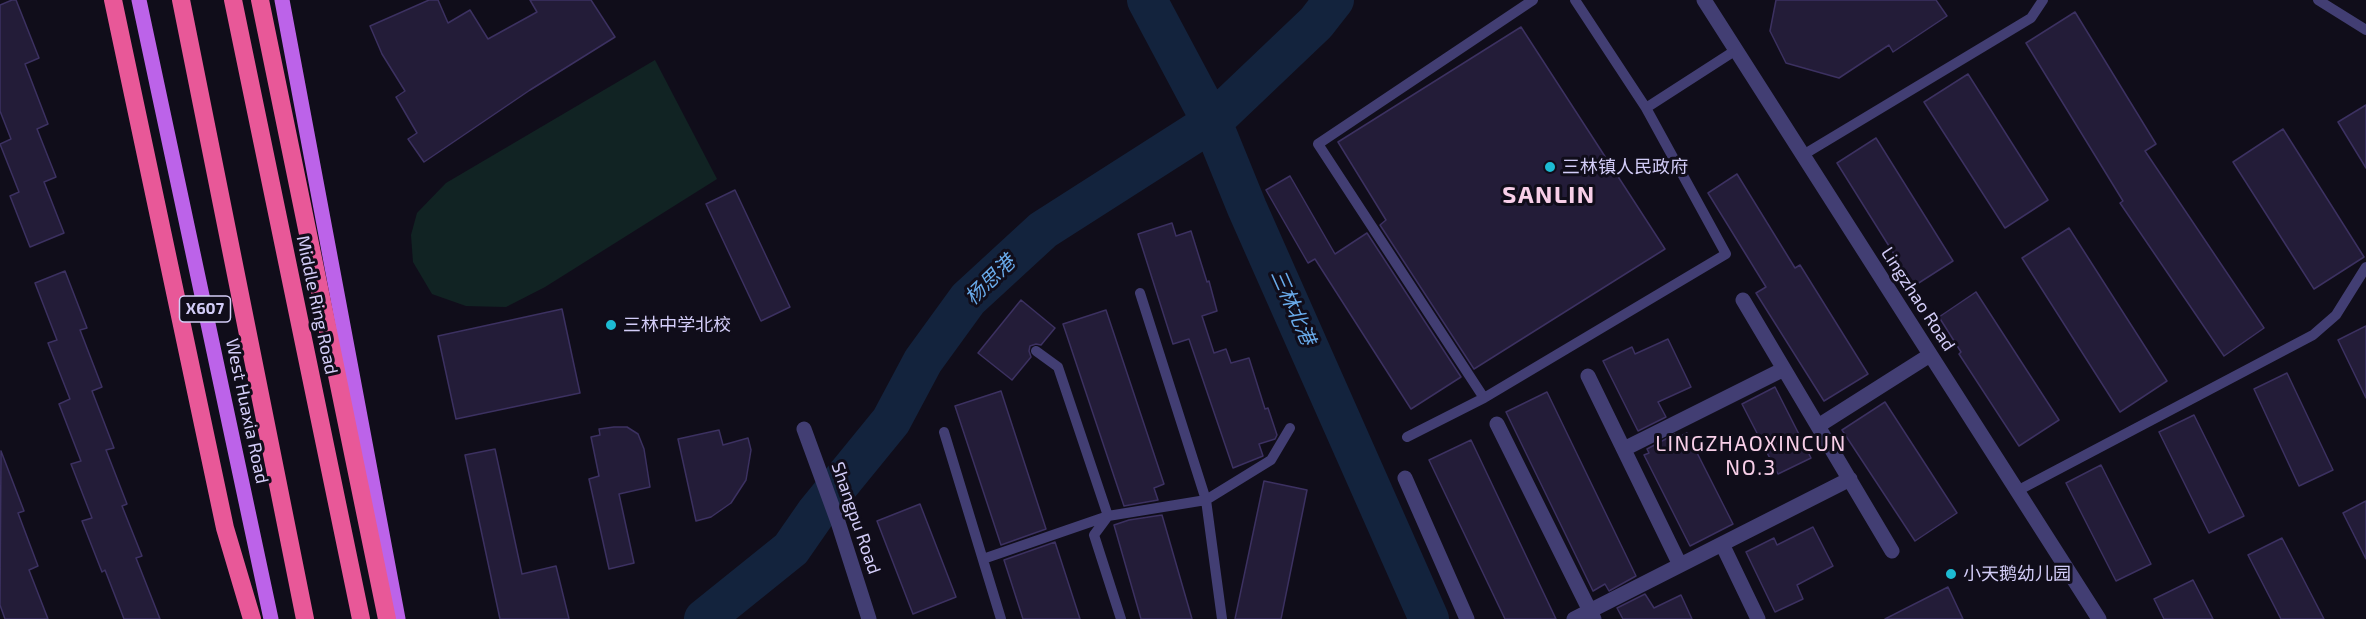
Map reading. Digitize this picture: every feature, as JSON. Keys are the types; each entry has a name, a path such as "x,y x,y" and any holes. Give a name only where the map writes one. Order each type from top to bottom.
{"highway":[{"path":"113,0 225,528 252,619"},
{"path":"181,0 305,619"},
{"name":"Middle Ring Road","path":"233,0 361,619"},
{"path":"260,0 387,619"}],"main road":[{"path":"107,0 248,619"},
{"name":"West Huaxia Road","path":"139,0 271,619"},
{"path":"282,0 398,619"}],"street":[{"name":"Lingzhao Road","path":"1704,0 2099,619"},
{"path":"1743,300 1892,551"},
{"path":"1818,426 1930,354"},
{"path":"1624,449 1784,369"},
{"path":"1588,376 1680,565"},
{"path":"1497,424 1592,615"},
{"name":"Shangpu Road","path":"804,429 838,522 869,619"},
{"path":"1405,478 1467,619"},
{"path":"1574,619 1592,615 1680,565 1850,479"},
{"path":"1722,544 1758,619"}],"lane":[{"path":"1484,398 1318,144 1533,0"},
{"path":"1407,437 1484,398 1726,254 1646,108 1575,0"},
{"path":"1803,155 2031,18 2043,0"},
{"path":"2318,0 2366,30"},
{"path":"1646,108 1736,50"},
{"path":"2017,491 2313,335 2336,315 2366,267"},
{"path":"1140,293 1206,500 1222,619"},
{"path":"1036,351 1058,367 1108,516"},
{"path":"983,559 1108,516 1206,500 1271,460 1290,428"},
{"path":"944,432 1001,619"},
{"path":"1108,516 1094,535 1121,619"}],"shaded area":[{"path":"655,60 717,179 545,287 506,307 466,306 432,294 413,262 411,235 417,213 446,183"}],"building":[{"path":"16,0 39,58 25,64 48,124 37,129 56,177 44,182 64,233 30,247 10,196 19,192 0,144 11,139 0,111 0,5"},
{"path":"429,0 438,0 448,23 470,10 488,39 537,12 530,0 591,0 615,37 530,90 424,162 408,139 417,133 396,97 405,91 382,54 370,26"},
{"path":"1776,0 1936,0 1947,16 1893,52 1889,45 1839,78 1786,63 1770,31"},
{"path":"2075,12 2156,144 2145,151 2264,328 2224,356 2120,203 2123,201 2026,43"},
{"path":"1521,27 1665,249 1474,369 1380,225 1386,220 1338,142"},
{"path":"1968,74 2048,200 2005,228 1924,102"},
{"path":"2366,105 2366,168 2338,122"},
{"path":"2283,129 2364,257 2314,289 2233,162"},
{"path":"1876,138 1953,261 1914,286 1837,163"},
{"path":"1737,174 1795,268 1800,265 1868,374 1824,401 1756,293 1766,287 1708,193"},
{"path":"1290,176 1335,254 1367,233 1461,377 1411,409 1315,259 1308,263 1266,190"},
{"path":"735,190 790,307 761,321 706,204"},
{"path":"1172,223 1176,236 1191,231 1207,282 1209,281 1217,311 1202,316 1214,353 1226,349 1231,363 1249,358 1265,409 1268,408 1277,435 1275,439 1259,444 1263,456 1233,468 1189,339 1173,344 1138,234"},
{"path":"2069,228 2167,381 2120,412 2022,258"},
{"path":"65,271 87,328 80,330 102,387 92,391 114,448 106,450 127,504 122,506 142,556 136,558 160,619 124,619 105,570 102,572 82,521 92,518 71,464 81,461 59,404 70,399 48,343 57,340 35,283"},
{"path":"1976,292 2059,420 2019,446 1959,354 1961,352 1939,317"},
{"path":"1021,300 1055,328 1041,345 1030,346 1031,357 1012,380 978,353"},
{"path":"562,309 580,393 456,419 438,336"},
{"path":"1106,310 1164,484 1154,488 1158,500 1124,506 1063,324"},
{"path":"2366,326 2366,398 2338,340"},
{"path":"1668,339 1691,387 1658,402 1666,417 1638,431 1603,361 1632,347 1635,354"},
{"path":"2287,373 2333,470 2299,486 2254,389"},
{"path":"1775,387 1811,458 1778,474 1742,404"},
{"path":"1001,391 1046,529 1001,545 955,406"},
{"path":"1547,392 1636,576 1609,591 1605,584 1593,591 1506,412"},
{"path":"1885,402 1957,513 1915,541 1842,430"},
{"path":"2194,415 2244,516 2209,533 2159,432"},
{"path":"627,427 638,434 644,449 650,487 619,494 634,563 609,569 589,479 599,476 591,437 600,435 599,429"},
{"path":"719,430 723,445 748,438 751,450 746,480 731,503 711,517 696,521 678,439"},
{"path":"1687,433 1733,524 1690,546 1644,455 1649,453 1647,449 1675,434 1677,438"},
{"path":"1471,440 1556,619 1505,619 1429,460"},
{"path":"495,449 522,574 556,566 569,619 500,619 465,455"},
{"path":"1,451 24,511 18,513 38,566 29,570 48,619 5,619 0,605"},
{"path":"2101,465 2151,564 2116,581 2066,483"},
{"path":"1264,481 1307,490 1281,619 1235,619"},
{"path":"2366,501 2366,559 2343,513"},
{"path":"920,504 956,597 913,614 877,521"},
{"path":"1162,515 1192,619 1141,619 1114,525 1129,520"},
{"path":"1813,527 1833,566 1797,585 1803,599 1775,612 1746,552 1774,538 1777,545"},
{"path":"2282,538 2324,619 2281,619 2248,555"},
{"path":"1055,542 1080,619 1023,619 1004,560"},
{"path":"2193,580 2213,619 2164,619 2154,599"},
{"path":"1948,587 1963,619 1885,619"},
{"path":"1645,594 1654,608 1681,595 1692,619 1623,619 1617,608"}],"waterway":[{"name":"三林北港","path":"1147,0 1212,122 1247,208 1429,619"},
{"name":"杨思港","path":"704,619 791,549 816,513 891,421 923,361 968,299 1043,230 1212,122 1316,23 1334,0"}],"place":[{"name":"三林镇人民政府","path":"1550,167"},
{"name":"三林中学北校","path":"611,325"},
{"name":"小天鹅幼儿园","path":"1951,574"}],"district":[{"name":"SANLIN","path":"1549,195"},
{"name":"LINGZHAOXINCUN NO.3","path":"1751,456"}]}
